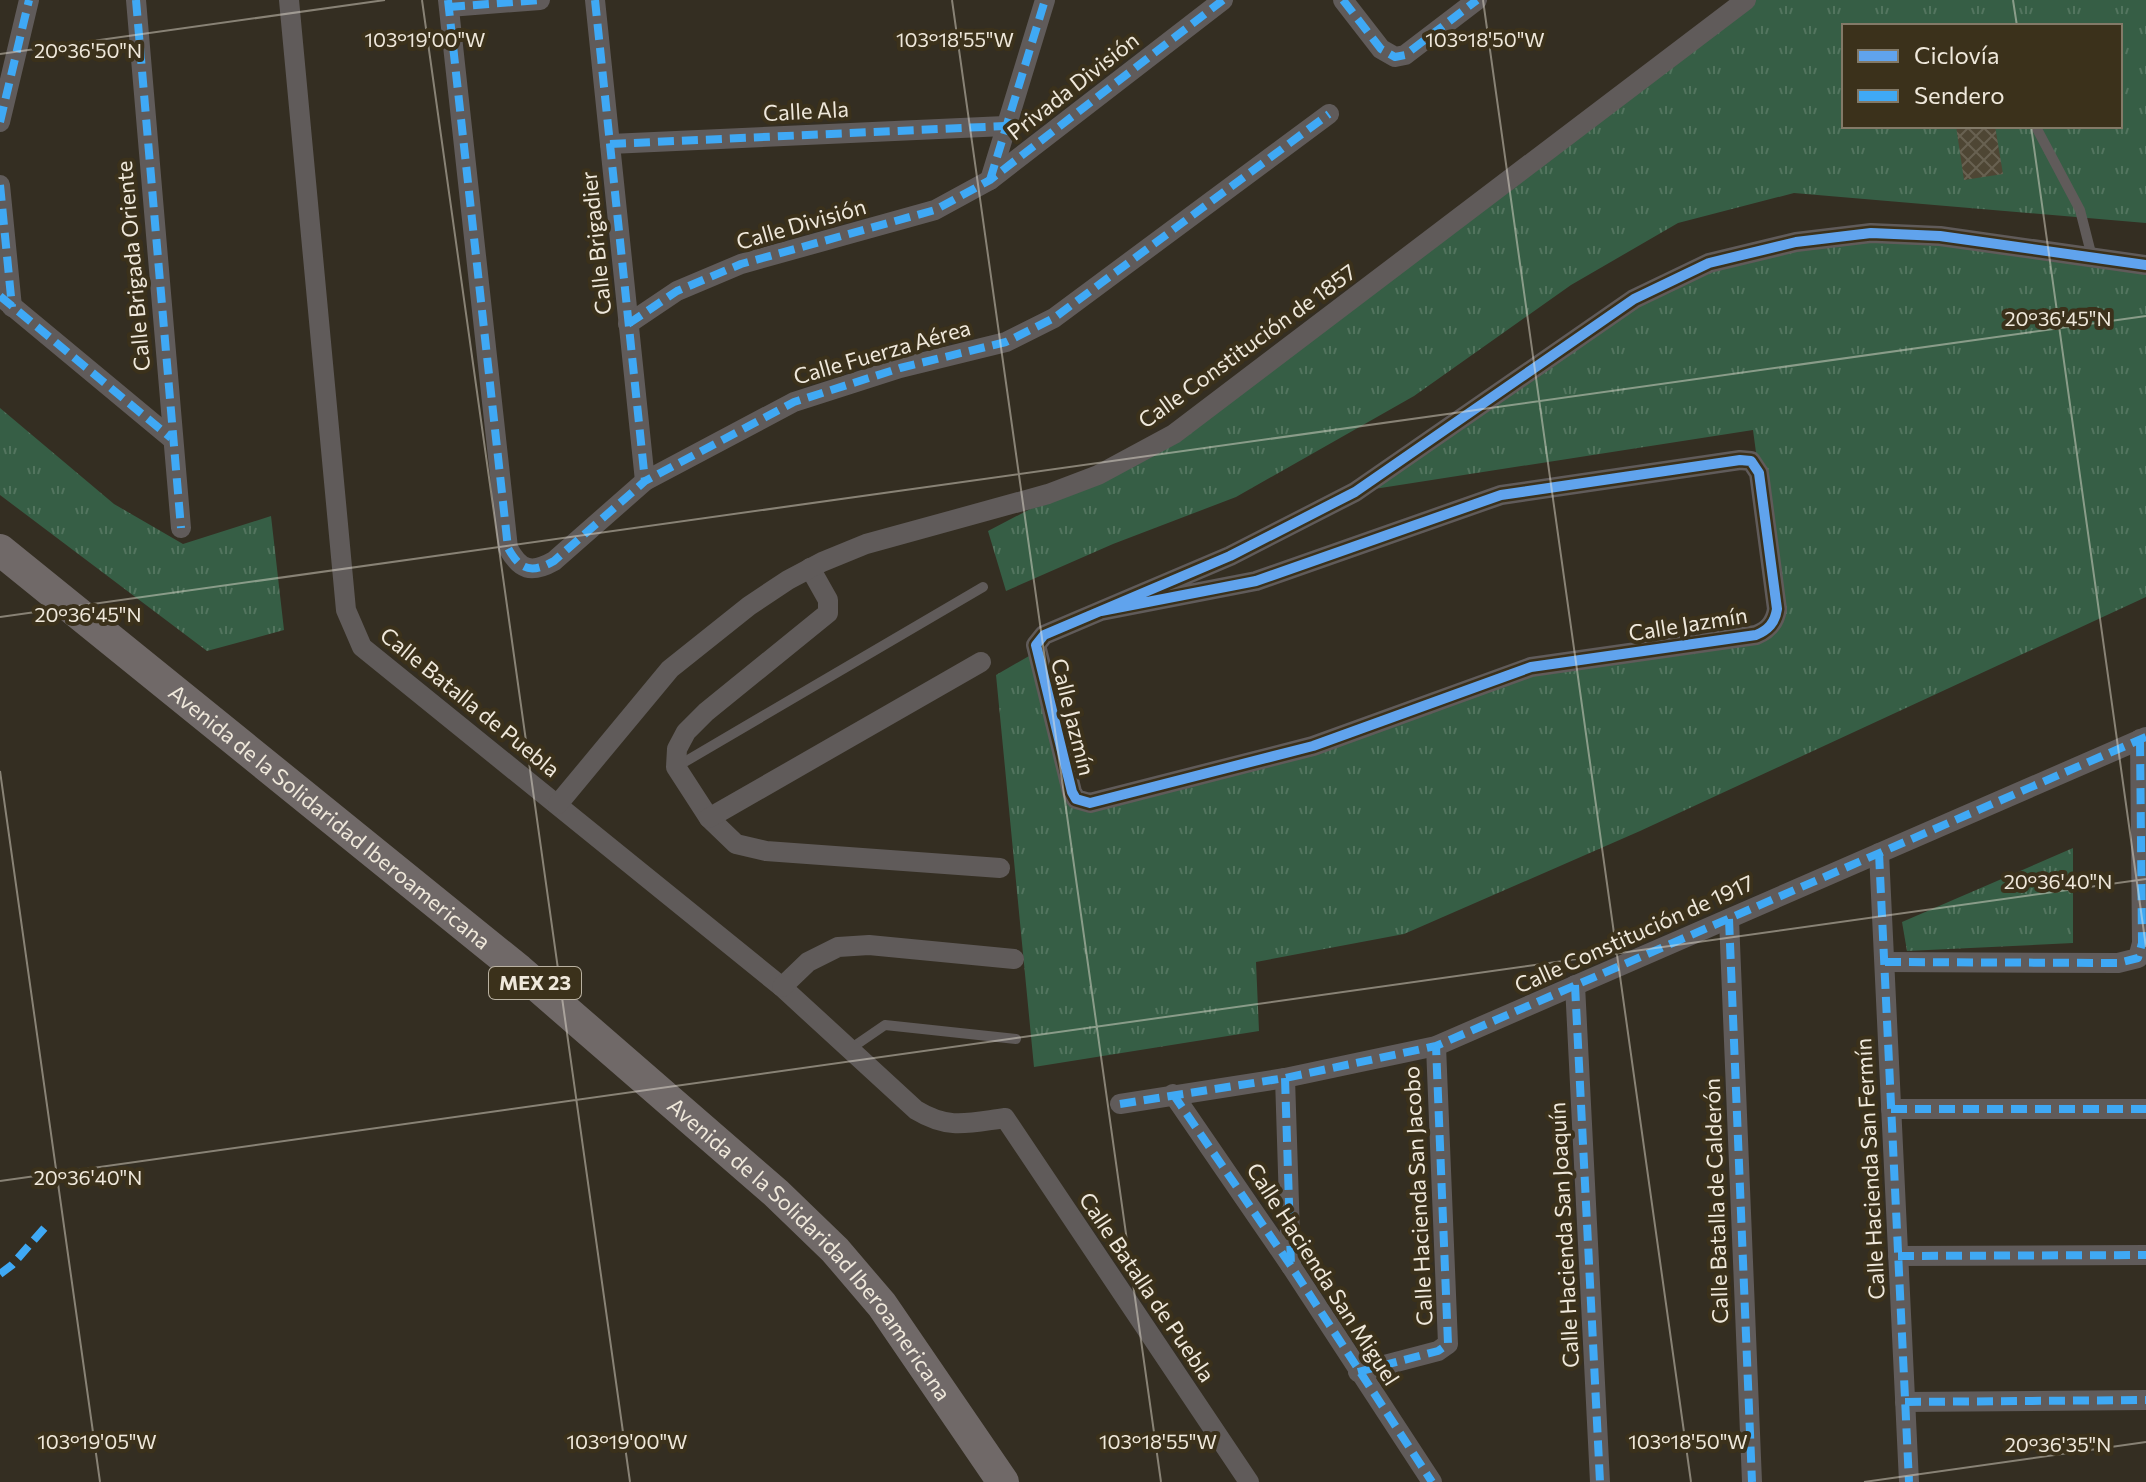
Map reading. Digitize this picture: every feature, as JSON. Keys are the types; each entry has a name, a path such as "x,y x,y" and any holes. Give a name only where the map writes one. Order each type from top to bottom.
{"highway":[{"name":"Avenida de la Solidaridad Iberoamericana","path":"0,550 519,970 776,1193 835,1250 882,1305 1003,1482"}],"street":[{"name":"Calle Brigada Oriente","path":"136,0 181,528"},
{"name":"Calle Batalla de Puebla","path":"289,0 346,610 362,647 782,987 916,1110 937,1122 965,1123 1005,1118 1249,1482"},
{"path":"449,4 540,0"},
{"name":"Calle Brigadier","path":"595,0 645,481"},
{"path":"990,180 1045,0"},
{"name":"Privada División","path":"990,180 1223,0"},
{"path":"1343,0 1381,49 1395,57 1405,55 1477,0"},
{"name":"Calle Constitución de 1857","path":"558,804 670,669 749,606 810,568 880,540 1048,494 1098,475 1174,434 1746,0"},
{"path":"0,122 26,1"},
{"name":"Calle Fuerza Aérea","path":"449,4 508,548 517,563 530,569 542,568 554,561 645,481 794,402 900,368 1006,342 1054,318 1329,114"},
{"name":"Calle Ala","path":"610,144 1005,126"},
{"name":"Calle División","path":"628,324 677,291 741,264 935,210 990,180"},
{"path":"0,185 6,301 171,438"},
{"name":"Calle Jazmín","path":"1101,611 1256,581 1501,495 1740,460 1751,461 1759,473 1777,609 1771,626 1756,635 1531,667 1313,746 1082,802 1072,792 1036,645 1044,635 1230,556 1355,492 1634,299 1709,263 1796,242 1871,233 1940,236 2146,265"},
{"path":"810,568 828,600 828,613 706,712 686,732 677,749 676,767 709,818 736,844 766,851 1000,868"},
{"path":"709,818 981,662"},
{"path":"1885,962 2118,963 2138,958 2142,943 2143,738"},
{"name":"Calle Constitución de 1917","path":"1120,1104 1285,1078 1436,1046 2143,738"},
{"name":"Calle Hacienda San Fermín","path":"1879,853 1909,1482"},
{"name":"Calle Batalla de Calderón","path":"1729,919 1752,1482"},
{"path":"782,987 808,962 838,947 869,945 1014,959"},
{"name":"Calle Hacienda San Joaquín","path":"1575,985 1600,1482"},
{"name":"Calle Hacienda San Jacobo","path":"1358,1372 1438,1351 1448,1344 1436,1046"},
{"path":"1285,1078 1291,1266"},
{"name":"Calle Hacienda San Miguel","path":"1173,1094 1291,1266 1432,1482"},
{"path":"1891,1109 2146,1109"},
{"path":"1898,1256 2146,1255"},
{"path":"1905,1402 2146,1400"}],"lane":[{"path":"2037,129 2080,210 2092,257"},
{"path":"676,767 983,587"},
{"path":"850,1049 880,1027 890,1025 1016,1039"}],"green space":[{"path":"1750,0 2146,0 2146,223 1794,193 1678,223 1571,285 1414,396 1236,497 1113,544 1006,591 988,531 1174,434"},
{"path":"1940,236 2146,260 2146,597 1640,831 1404,934 1256,962 1259,1031 1034,1067 996,675 1036,652 1076,798 1313,746 1531,667 1764,631 1777,609 1753,430 1355,492 1634,299 1796,242"},
{"path":"0,408 114,504 183,544 271,516 284,630 207,651 0,495"},
{"path":"2073,848 2073,943 1907,951 1902,922"}],"building":[{"path":"1956,128 1995,128 2003,174 1964,180"}],"marked path":[{"path":"0,122 29,0"},
{"path":"136,0 181,528"},
{"path":"448,0 508,548 517,561 527,568 539,568 554,561 645,481 794,402 900,368 1006,342 1054,318 1329,114"},
{"path":"449,7 540,0"},
{"path":"595,0 645,481"},
{"path":"990,180 1045,0"},
{"path":"628,324 677,291 741,264 935,210 990,180 1223,0"},
{"path":"1343,0 1381,49 1395,57 1405,55 1477,0"},
{"path":"610,144 1005,126"},
{"path":"0,185 12,307"},
{"path":"0,296 171,438"},
{"path":"1120,1104 1285,1078 1436,1046 2146,737"},
{"path":"1885,962 2118,963 2138,958 2142,943 2140,739"},
{"path":"1879,853 1909,1482"},
{"path":"1729,919 1752,1482"},
{"path":"1575,985 1600,1482"},
{"path":"1358,1372 1438,1351 1448,1344 1436,1046"},
{"path":"1285,1078 1291,1266"},
{"path":"1173,1094 1291,1266 1432,1482"},
{"path":"1891,1109 2146,1109"},
{"path":"0,1274 12,1265 48,1224"},
{"path":"1898,1256 2146,1255"},
{"path":"1905,1402 2146,1400"}],"cycle path":[{"path":"1101,611 1256,581 1501,495 1740,460 1751,461 1759,473 1777,609 1770,625 1756,635 1531,667 1313,746 1090,803 1076,799 1072,792 1036,645 1044,635 1230,556 1355,492 1634,299 1709,263 1796,242 1871,233 1940,236 2146,265"}]}
